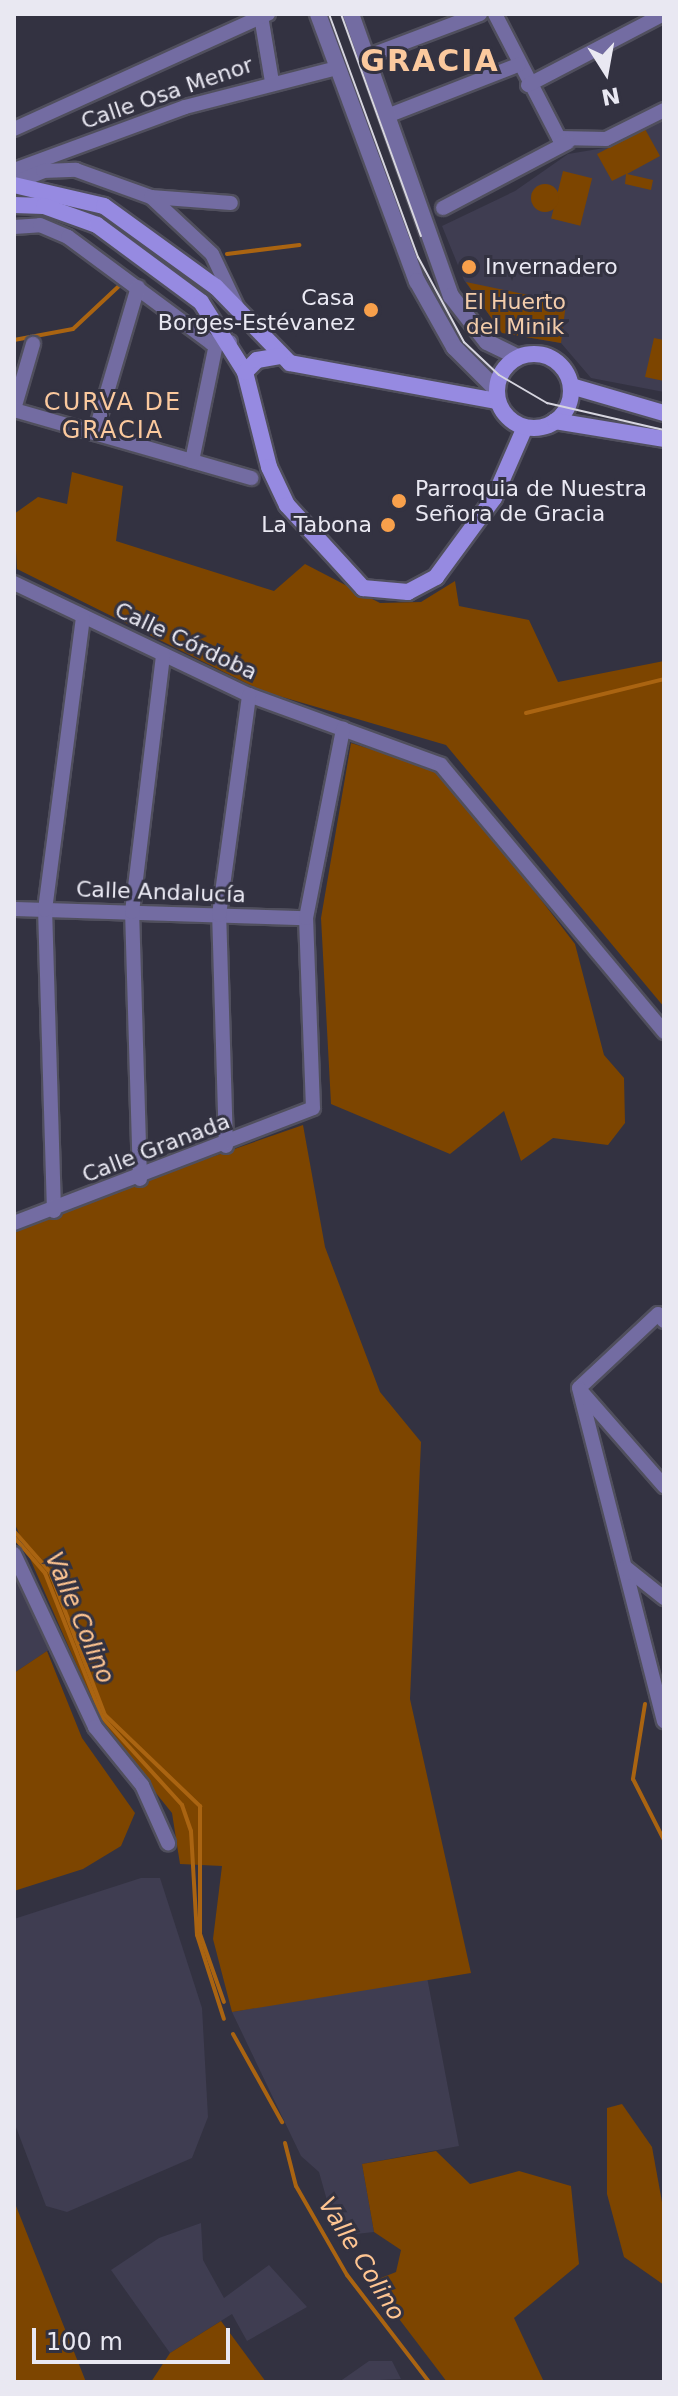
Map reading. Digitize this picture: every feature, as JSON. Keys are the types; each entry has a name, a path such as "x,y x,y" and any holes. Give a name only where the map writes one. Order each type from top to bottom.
{"main road":[{"path":"14,184 104,206 237,307 266,344 280,356 304,368 497,395 525,427"},
{"path":"14,205 44,206 97,225 190,293 245,372 266,456 287,505 340,570 384,594 408,592 436,577 494,498 525,427"},
{"path":"223,343 266,344"},
{"path":"245,372 257,360 280,356"},
{"path":"497,395 518,357 556,360 571,386 664,413"},
{"path":"555,421 571,386"},
{"path":"525,427 555,421 664,439"}],"street":[{"path":"318,14 437,323 497,395"},
{"path":"351,14 451,296 487,342 518,357"},
{"path":"366,57 480,14"},
{"path":"495,14 552,131 568,142"},
{"path":"528,85 664,14"},
{"path":"14,129 265,15 272,82"},
{"path":"387,116 518,65"},
{"name":"Calle Osa Menor","path":"14,170 272,82 337,68"},
{"path":"443,208 568,142 606,139 664,110"},
{"path":"76,170 78,147"},
{"path":"14,184 43,171 76,170 151,197 231,203"},
{"path":"151,197 212,254 237,307"},
{"path":"14,227 40,225 68,237 223,343 192,461"},
{"path":"95,433 138,287"},
{"path":"33,344 14,409 251,478"},
{"name":"Calle Córdoba","path":"14,583 249,695 441,765 664,1032"},
{"path":"54,1211 45,910 83,618"},
{"path":"140,1179 132,912 163,655"},
{"path":"226,1146 219,915 249,695"},
{"path":"306,918 343,729"},
{"name":"Calle Andalucía","path":"14,909 306,918"},
{"name":"Calle Granada","path":"14,1223 226,1146 313,1108 306,918"},
{"path":"579,1388 658,1314 664,1321"},
{"path":"579,1388 664,1486"},
{"path":"579,1388 664,1721"},
{"path":"14,1554 95,1727 142,1785 168,1843"},
{"path":"625,1567 664,1598"}],"shaded area":[{"path":"664,117 664,392 591,378 561,343 502,333 464,280 442,226 515,191 568,154 604,148"},
{"path":"14,1554 58,1644 14,1673"},
{"path":"141,1878 160,1878 202,2008 208,2117 192,2158 67,2212 46,2206 14,2122 14,1919"},
{"path":"427,1977 459,2146 362,2164 374,2232 337,2236 319,2172 301,2156 232,2012"},
{"path":"201,2223 203,2260 224,2298 269,2265 307,2307 247,2341 232,2314 170,2353 111,2270 159,2238"},
{"path":"369,2361 392,2361 401,2379 339,2382"}],"green space":[{"path":"645,129 660,156 627,174 653,180 651,190 625,184 626,174 612,181 597,154"},
{"path":"563,171 592,178 580,226 551,219"},
{"path":"545,184 555,188 559,198 555,208 545,212 535,208 531,198 535,188"},
{"name":"El Huerto del Minik","path":"466,282 566,303 561,343 502,333"},
{"path":"654,338 664,340 664,381 645,377"},
{"path":"72,472 123,486 116,541 274,591 305,564 380,603 421,602 455,581 459,606 529,620 558,682 664,661 664,1007 446,745 262,691 17,569 14,514 38,497 67,504"},
{"path":"351,743 442,771 575,944 604,1055 624,1078 625,1123 608,1145 553,1138 521,1161 504,1111 450,1154 331,1104 321,918"},
{"path":"303,1125 325,1247 380,1392 421,1442 410,1699 471,1973 232,2012 213,1939 222,1866 180,1864 172,1813 105,1730 14,1522 14,1226"},
{"path":"47,1651 82,1738 135,1813 121,1846 83,1869 14,1891 14,1673"},
{"path":"622,2104 652,2147 664,2213 664,2285 624,2257 607,2194 607,2108"},
{"path":"436,2151 470,2184 519,2171 571,2186 579,2264 514,2318 544,2382 447,2382 371,2282 396,2272 401,2250 374,2232 362,2164"},
{"path":"14,2201 86,2382 14,2382"},
{"path":"221,2321 266,2382 151,2382 170,2353"}],"waterway":[{"path":"227,254 299,245"},
{"path":"14,340 73,329 119,286"},
{"path":"526,713 664,679"},
{"path":"14,1531 50,1572 105,1715 200,1806 200,1934 224,2002"},
{"name":"Valle Colino","path":"14,1537 45,1573 102,1717 182,1805 191,1831 197,1935 224,2019"},
{"path":"645,1704 633,1779 664,1840"},
{"name":"Valle Colino","path":"233,2034 282,2122"},
{"name":"Valle Colino","path":"285,2143 296,2186 347,2275 429,2382"}],"tram line":[{"path":"329,14 418,257 464,342 499,375 547,403 664,430"},
{"path":"341,14 421,236"}],"place":[{"name":"Invernadero","path":"469,267"},
{"name":"Casa Borges-Estévanez","path":"371,310"},
{"name":"Parroquia de Nuestra Señora de Gracia","path":"399,501"},
{"name":"La Tabona","path":"388,525"}],"district":[{"name":"GRACIA","path":"430,61"},
{"name":"CURVA DE GRACIA","path":"113,417"}]}
